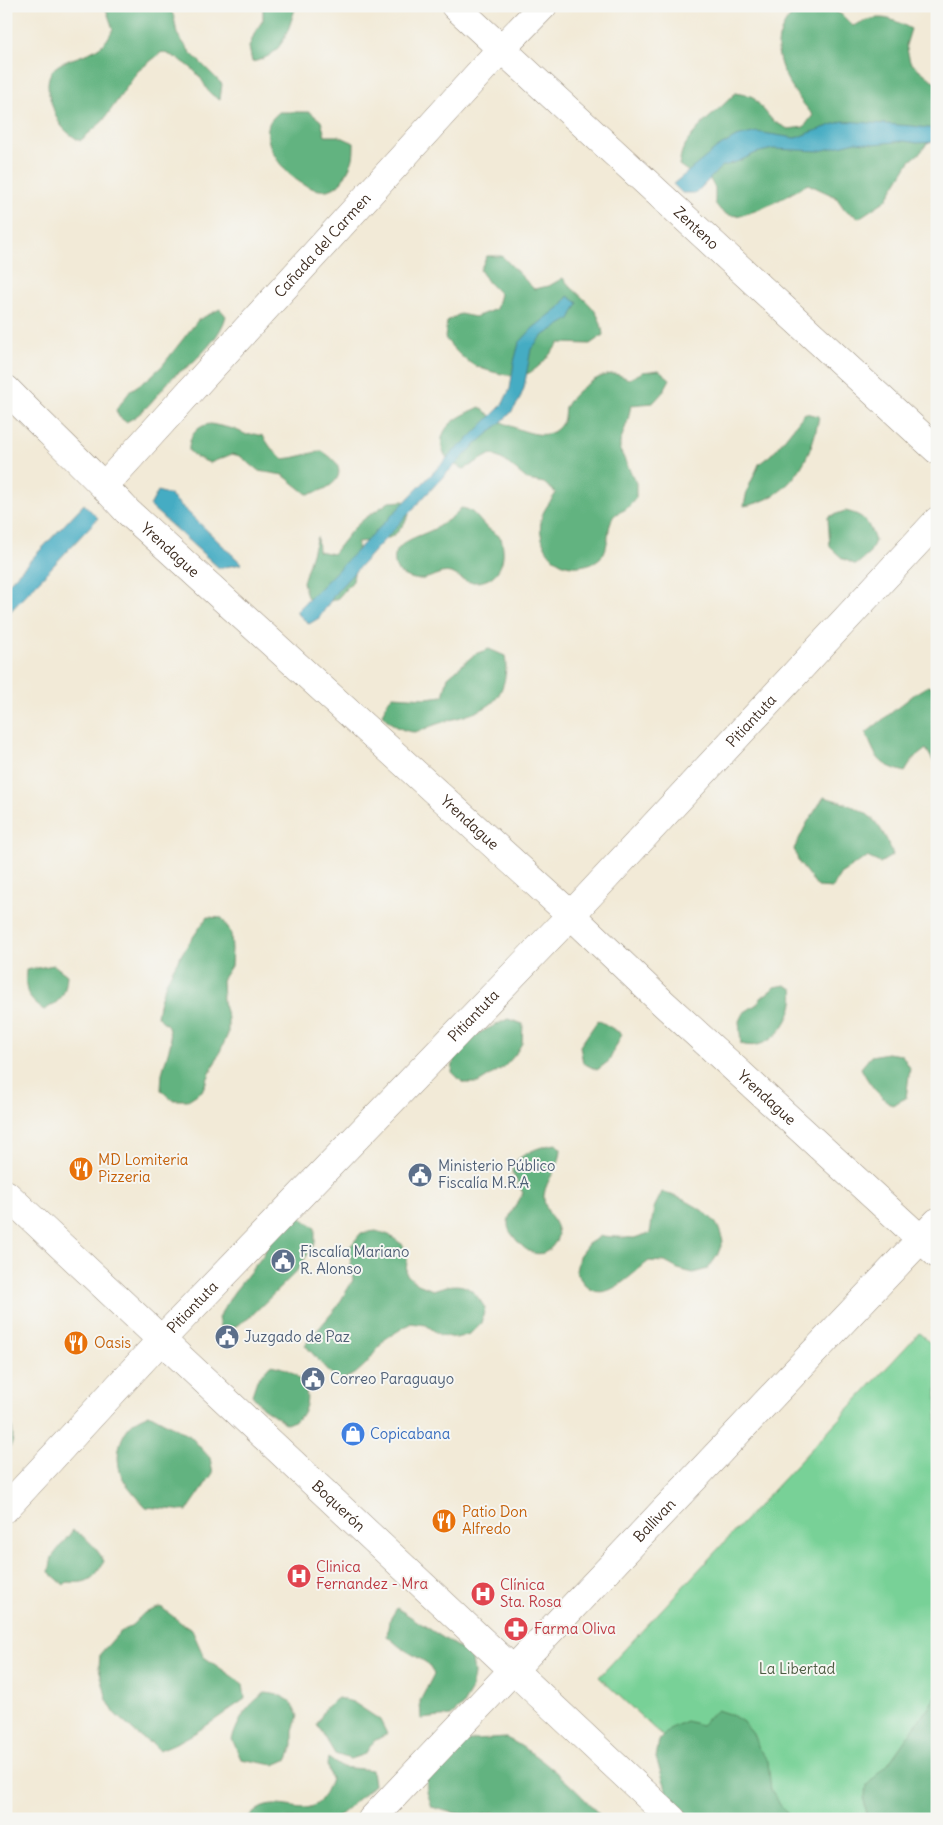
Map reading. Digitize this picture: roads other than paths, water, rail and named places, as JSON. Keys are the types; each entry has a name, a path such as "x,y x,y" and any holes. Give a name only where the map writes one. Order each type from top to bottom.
{"street":[{"name":"Zenteno","path":"455,6 937,450"},
{"name":"Cañada del Carmen","path":"104,486 542,6"},
{"name":"Yrendague","path":"6,389 127,511 570,915 662,1002 932,1238"},
{"name":"Pitiantuta","path":"6,1508 162,1339 570,915 937,521"},
{"name":"Boquerón","path":"6,1194 672,1819"},
{"name":"Ballivan","path":"372,1819 932,1238"}],"water":[{"path":"843,121 936,129 937,142 917,143 904,141 874,144 856,142 820,151 773,149 756,153 721,167 696,193 682,193 673,184 717,148 736,137 757,132 795,138"},
{"path":"568,296 578,303 570,319 541,337 531,349 524,388 513,410 437,483 337,591 319,618 309,624 296,612 454,451 502,405 510,389 519,343 533,328 561,306"},
{"path":"158,491 170,495 242,564 219,568 150,506"},
{"path":"84,504 98,518 6,616 6,586"}],"place":[{"name":"MD Lomiteria Pizzeria","path":"81,1169"},
{"name":"Ministerio Público Fiscalía M.R.A","path":"420,1175"},
{"name":"Fiscalía Mariano R. Alonso","path":"283,1261"},
{"name":"Juzgado de Paz","path":"227,1337"},
{"name":"Oasis","path":"76,1343"},
{"name":"Correo Paraguayo","path":"313,1379"},
{"name":"Copicabana","path":"353,1434"},
{"name":"Patio Don Alfredo","path":"444,1521"},
{"name":"Clinica Fernandez - Mra","path":"299,1576"},
{"name":"Clínica Sta. Rosa","path":"483,1594"},
{"name":"Farma Oliva","path":"516,1629"}],"park label":[{"name":"La Libertad","path":"797,1669"}]}
